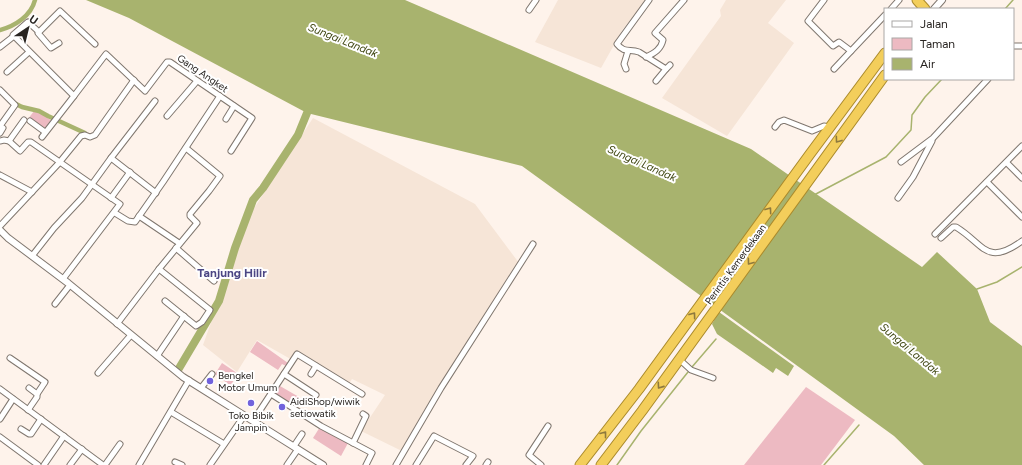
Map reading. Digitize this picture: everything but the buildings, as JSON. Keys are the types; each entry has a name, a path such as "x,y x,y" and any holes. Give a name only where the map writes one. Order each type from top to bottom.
{"highway":[{"path":"580,465 628,404 829,127 884,54"},
{"name":"Perintis Kemerdekaan","path":"601,465 642,411 884,76"},
{"path":"841,112 855,117"}],"street":[{"path":"529,10 536,0"},
{"path":"649,0 617,42 620,47 628,51 638,52 668,67 656,81"},
{"path":"646,57 656,52 660,47 663,40 655,33 684,0"},
{"path":"824,0 808,21 833,46 839,42 851,52"},
{"path":"892,8 899,0"},
{"path":"935,8 942,0"},
{"path":"39,32 60,11 95,44"},
{"path":"834,69 884,16"},
{"path":"0,47 28,22 39,32 38,34 51,48 60,43"},
{"path":"3,138 27,121 44,135 74,96 57,81 13,36"},
{"path":"626,69 624,68 624,64 628,51"},
{"path":"7,72 30,52"},
{"name":"Gang Angket","path":"74,96 106,54 145,91 168,61 252,118 231,151"},
{"path":"0,226 59,163 81,136 85,135 90,137 95,135 134,80"},
{"path":"902,162 934,138 987,80"},
{"path":"167,116 197,81"},
{"path":"0,90 15,105 0,126 3,128 3,138"},
{"path":"115,212 131,222 135,222 220,96"},
{"path":"32,256 54,228 75,206 155,101"},
{"path":"226,118 234,106"},
{"path":"775,127 779,122 784,120 812,131 824,126 829,127"},
{"path":"3,138 20,151 28,142 31,142 59,163 120,204 63,279"},
{"path":"898,198 916,172 934,138"},
{"path":"935,234 1022,146"},
{"path":"117,324 159,269 197,223 190,216 190,214 220,176 186,148"},
{"path":"111,158 156,193"},
{"path":"1007,162 1022,178"},
{"path":"111,198 130,172"},
{"path":"0,176 32,192"},
{"path":"988,182 1022,217"},
{"path":"139,216 178,246 214,281"},
{"path":"941,238 956,226 984,249 994,253 1002,253 1022,241"},
{"path":"0,230 8,238 70,284 117,324 189,380 323,465"},
{"path":"396,465 441,388 533,244"},
{"path":"159,269 210,310 202,322 196,326 165,301"},
{"path":"55,304 70,284"},
{"path":"157,356 184,316"},
{"path":"98,373 131,335"},
{"path":"253,422 297,354 362,394"},
{"path":"681,357 691,370 713,378"},
{"path":"10,358 45,382 28,410"},
{"path":"312,374 316,366"},
{"path":"201,388 212,374"},
{"path":"284,374 316,395"},
{"path":"140,465 189,380"},
{"path":"29,388 37,394"},
{"path":"0,389 104,465 120,444"},
{"path":"271,394 321,426 372,453 366,465"},
{"path":"0,419 13,399"},
{"path":"171,412 224,444"},
{"path":"353,443 366,416 363,414"},
{"path":"210,465 244,416"},
{"path":"21,429 31,434 41,419"},
{"path":"541,465 529,455 548,426"},
{"path":"288,465 302,434"},
{"path":"44,465 64,436"},
{"path":"416,465 434,436 473,456 466,465"},
{"path":"0,437 38,465"},
{"path":"70,465 82,449"},
{"path":"175,462 182,465"}],"shaded area":[{"path":"558,0 646,0 623,29 601,68 535,42"},
{"path":"726,0 786,0 768,23 794,43 727,136 662,98 721,16 720,10"},
{"path":"313,118 475,204 519,263 406,453 361,431 385,395 352,379 348,385 299,355 294,361 257,340 237,372 203,345 249,216"}],"green space":[{"path":"34,111 44,115 53,122 45,132 28,119"},
{"path":"257,341 288,363 286,366 282,364 278,370 250,352"},
{"path":"222,363 237,373 231,386 215,374"},
{"path":"280,386 299,397 294,407 274,395"},
{"path":"806,387 855,420 821,465 744,465"},
{"path":"320,427 348,443 341,456 313,438"}],"water":[{"name":"Sungai Landak","path":"86,0 405,0 751,149 922,267 937,252 977,289 990,322 1022,346 1022,465 924,465 894,436 522,166 307,113 129,18"},
{"path":"719,312 794,366 788,376 776,368 773,373 717,334 712,324"}],"waterway":[{"path":"0,30 22,20 30,11 35,0"},
{"path":"1006,8 1013,0"},
{"path":"814,195 886,157 911,130 912,115 925,97 941,80"},
{"path":"12,102 22,107 39,111 85,133"},
{"path":"178,370 219,301 235,248 253,200 263,188 298,135 307,113"},
{"path":"977,289 997,282 1022,267"},
{"path":"692,367 716,339"},
{"path":"617,465 641,431 688,372"},
{"path":"824,465 859,425"}],"place":[{"name":"Bengkel Motor Umum","path":"210,381"},
{"name":"Toko Bibik Jampin","path":"251,403"},
{"name":"AidiShop/wiwik setiowatik","path":"282,407"}],"district":[{"name":"Tanjung Hilir","path":"232,273"}]}
